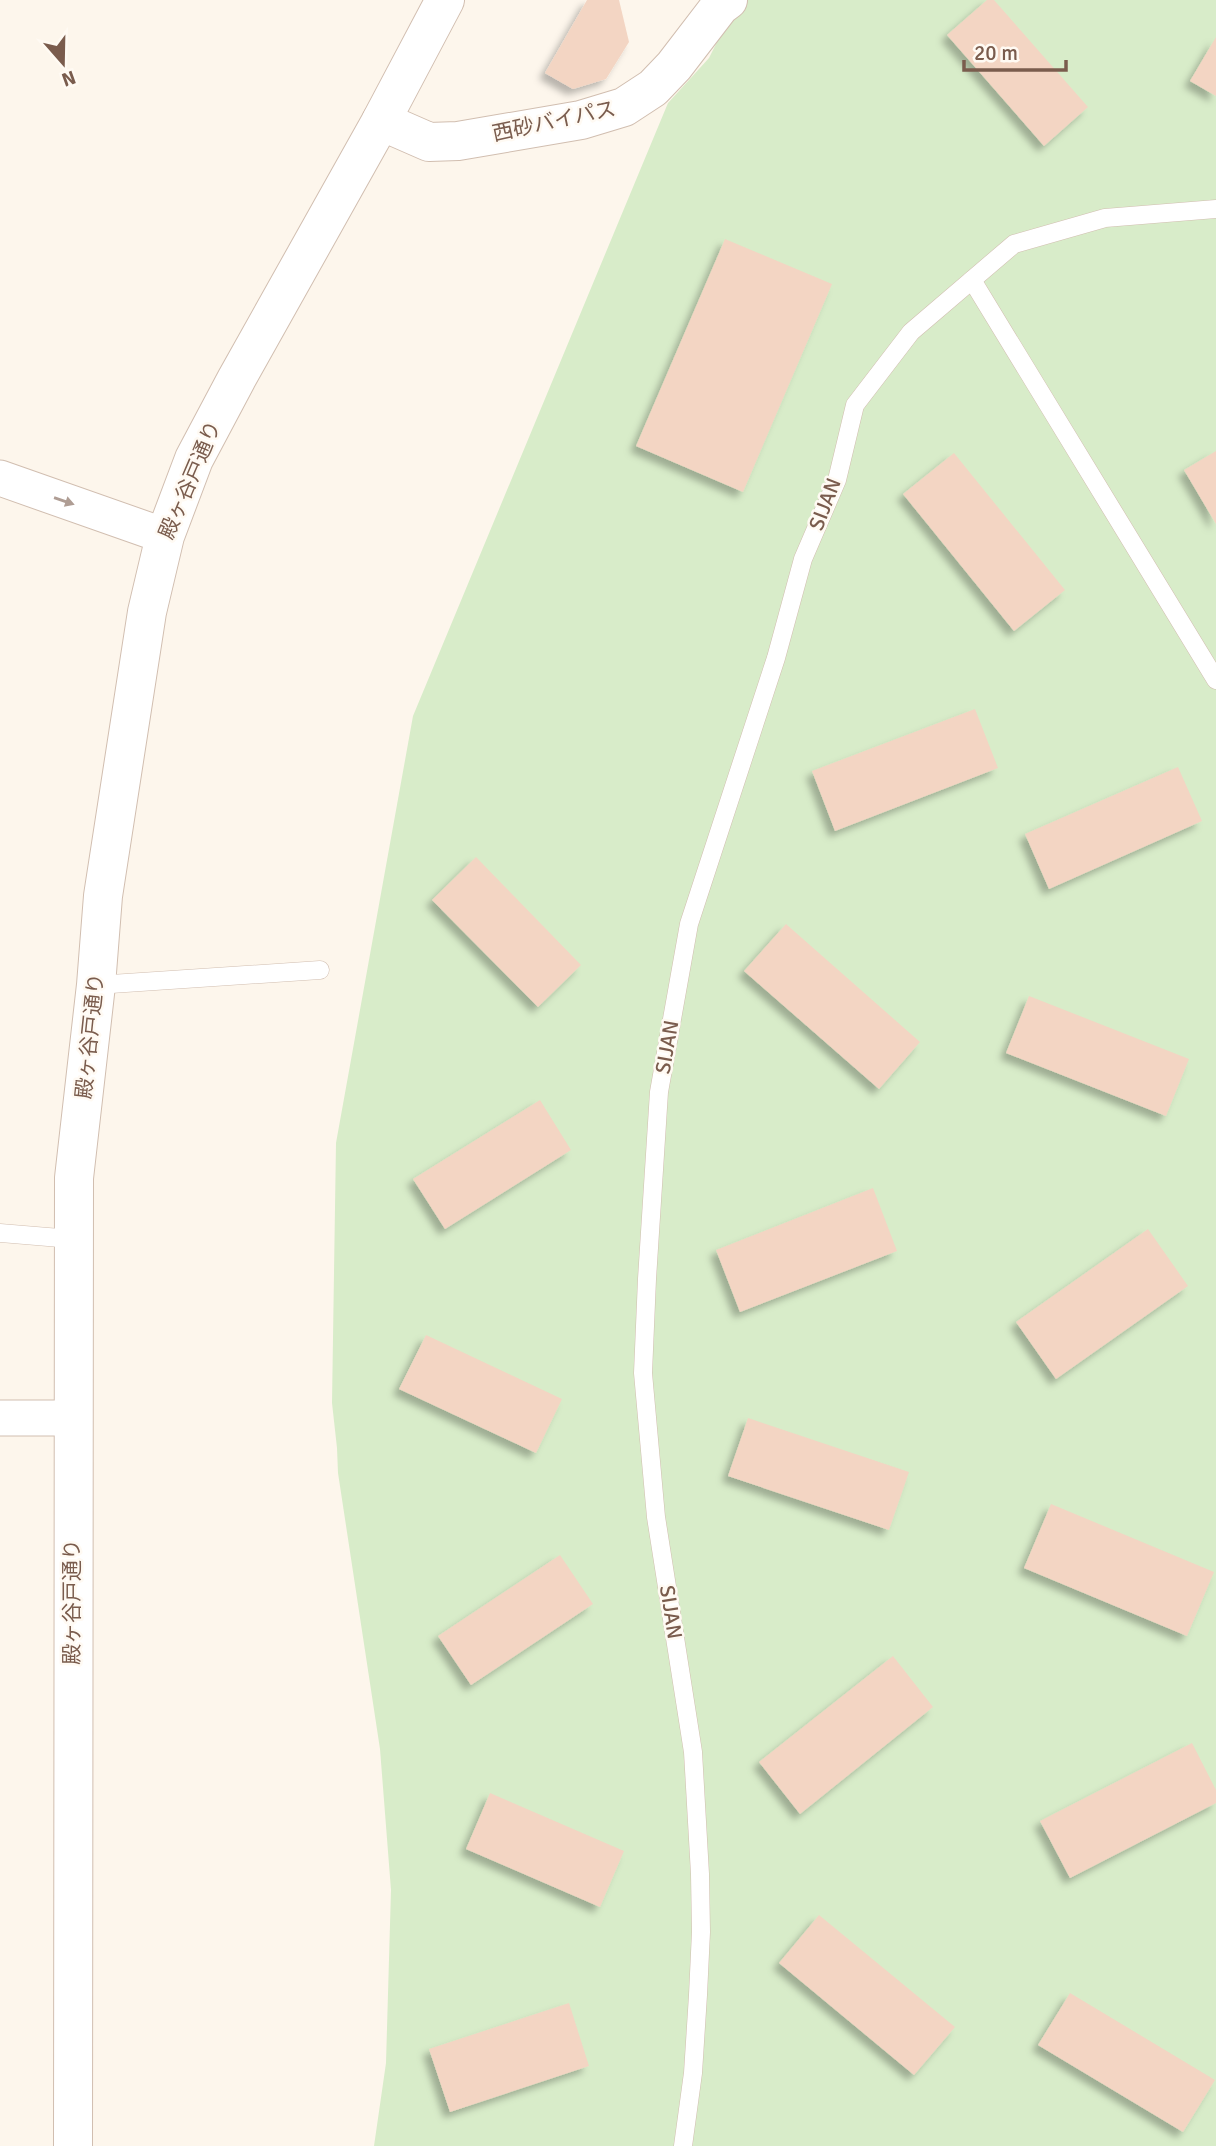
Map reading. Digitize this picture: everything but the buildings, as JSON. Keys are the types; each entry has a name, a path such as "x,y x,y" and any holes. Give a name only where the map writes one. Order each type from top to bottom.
{"street":[{"name":"殿ヶ谷戸通り","path":"73,2146 74,1178 96,985 103,896 147,612 165,536 194,459 381,121 444,0"},
{"name":"西砂バイパス","path":"381,121 429,142 458,141 581,120 624,107 653,88 727,0"},
{"path":"0,478 165,536"},
{"path":"0,1418 72,1418"}],"lane":[{"name":"SIJAN","path":"683,2146 693,2073 701,1932 693,1752 656,1517 643,1373 659,1092 689,924 776,658 803,559 836,480 855,405 911,332 1014,244 1105,218 1216,209"},
{"path":"972,280 1216,680"},
{"path":"96,985 320,970"},
{"path":"0,1233 72,1239"}],"green space":[{"path":"738,0 1216,0 1216,2146 374,2146 386,2063 391,1890 380,1749 338,1473 332,1403 336,1143 413,716 668,103 709,58"}]}
